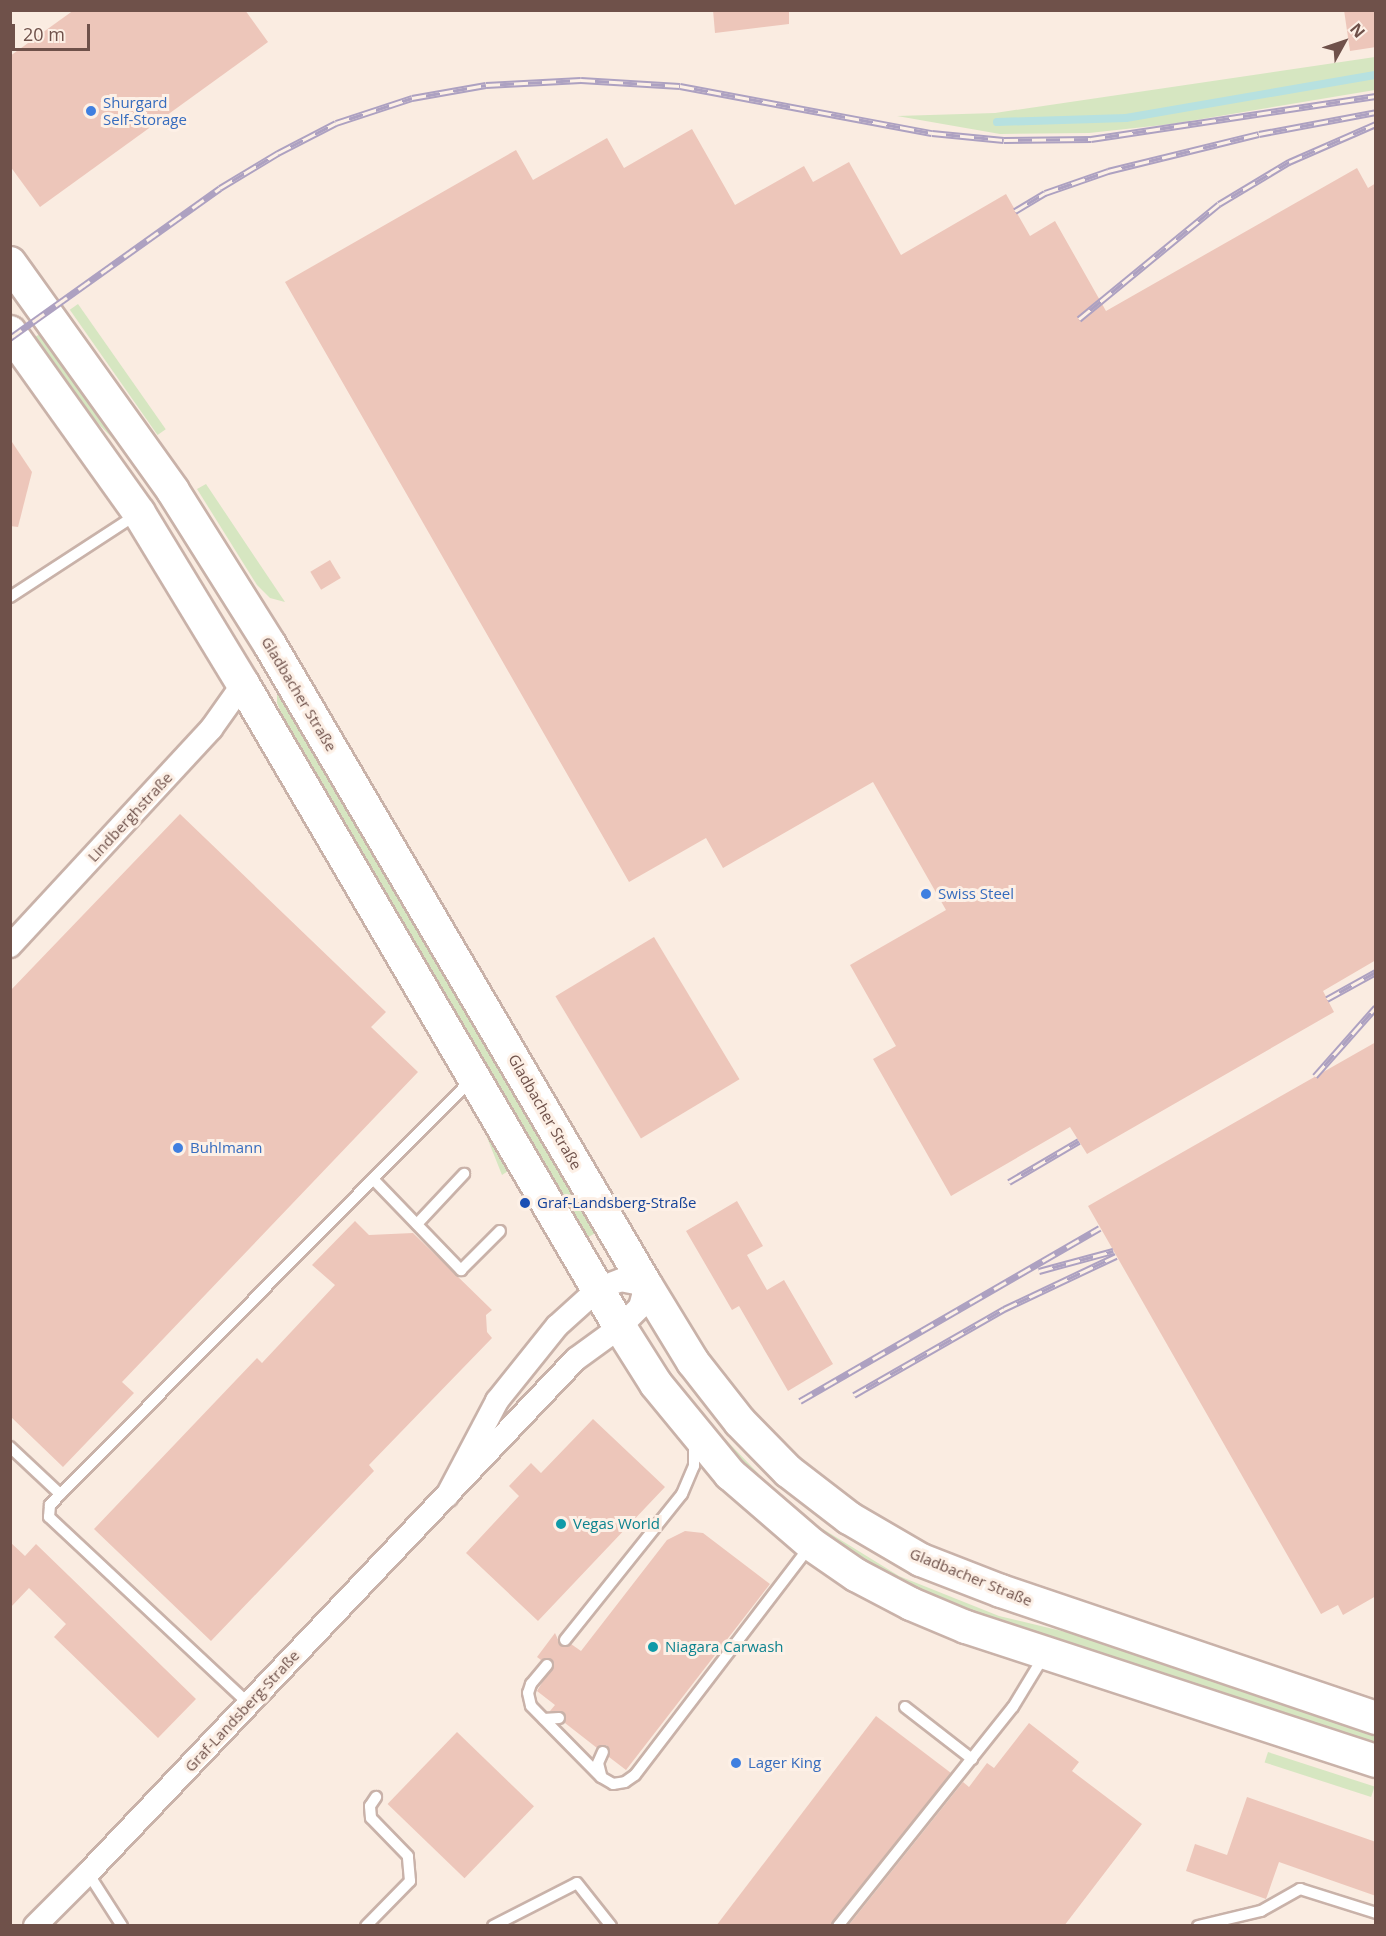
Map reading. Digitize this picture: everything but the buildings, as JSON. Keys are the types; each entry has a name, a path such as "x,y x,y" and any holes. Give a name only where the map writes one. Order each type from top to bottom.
{"main road":[{"name":"Gladbacher Straße","path":"10,263 173,491 270,645 693,1362 740,1422 788,1471 849,1518 921,1560 1001,1592 1376,1718"},
{"path":"10,332 138,513 243,684 475,1076 620,1327 694,1433 767,1510 856,1575 911,1604 1046,1653 1376,1761"},
{"path":"243,684 270,645"}],"street":[{"name":"Lindberghstraße","path":"14,934 212,729 243,684"},
{"name":"Graf-Landsberg-Straße","path":"35,1926 88,1873 447,1496 576,1359 620,1327 640,1307 646,1284 621,1281 598,1289 557,1326 497,1401 447,1496"}],"lane":[{"path":"10,597 138,513"},
{"path":"249,1704 49,1516 50,1505 475,1076"},
{"path":"417,1224 464,1174"},
{"path":"373,1179 462,1270 500,1231"},
{"path":"565,1640 682,1494 694,1466 694,1433"},
{"path":"10,1448 60,1494"},
{"path":"547,1665 528,1693 531,1706 601,1777 614,1784 635,1775 811,1544"},
{"path":"838,1926 1013,1707 1046,1653"},
{"path":"905,1707 972,1760"},
{"path":"544,1719 559,1718"},
{"path":"601,1777 598,1763 603,1752"},
{"path":"366,1926 410,1881 408,1856 371,1818 370,1806 376,1797"},
{"path":"88,1873 122,1926"},
{"path":"493,1926 577,1883 611,1926"},
{"path":"1198,1926 1261,1911 1300,1889 1376,1912"}],"green space":[{"path":"1375,57 1375,90 1172,124 1089,133 1000,134 897,116 995,113"},
{"path":"78,304 166,429 158,435 70,310"},
{"path":"46,330 143,467 232,610 134,461 74,398 32,339"},
{"path":"206,484 285,602 270,598 257,585 197,489"},
{"path":"277,688 599,1231 585,1239 285,722 277,703"},
{"path":"485,1124 511,1169 502,1175 482,1125"},
{"path":"677,1382 704,1417 777,1493 818,1526 899,1576 999,1616 1103,1641 1375,1734 1375,1747 947,1604 899,1581 814,1530 735,1461 673,1384"},
{"path":"1268,1752 1375,1787 1371,1797 1265,1762"}],"waterway":[{"path":"997,122 1126,118 1376,75"}],"railway":[{"path":"10,338 220,188 278,153 336,123 412,98 486,85 581,80 680,86 932,133 1004,140 1091,139 1376,96"},
{"path":"1015,211 1045,193 1108,171 1259,134 1376,112"},
{"path":"1079,319 1219,204 1289,162 1376,124"},
{"path":"1327,999 1376,972"},
{"path":"1315,1076 1376,1007"},
{"path":"1009,1182 1079,1141"},
{"path":"800,1401 1100,1228"},
{"path":"1039,1271 1113,1251"},
{"path":"854,1395 1004,1309 1116,1256"}],"place":[{"name":"Shurgard Self-Storage","path":"91,111"},
{"name":"Swiss Steel","path":"926,894"},
{"name":"Buhlmann","path":"178,1148"},
{"name":"Graf-Landsberg-Straße","path":"525,1203"},
{"name":"Vegas World","path":"561,1524"},
{"name":"Niagara Carwash","path":"653,1647"},
{"name":"Lager King","path":"736,1763"}]}
